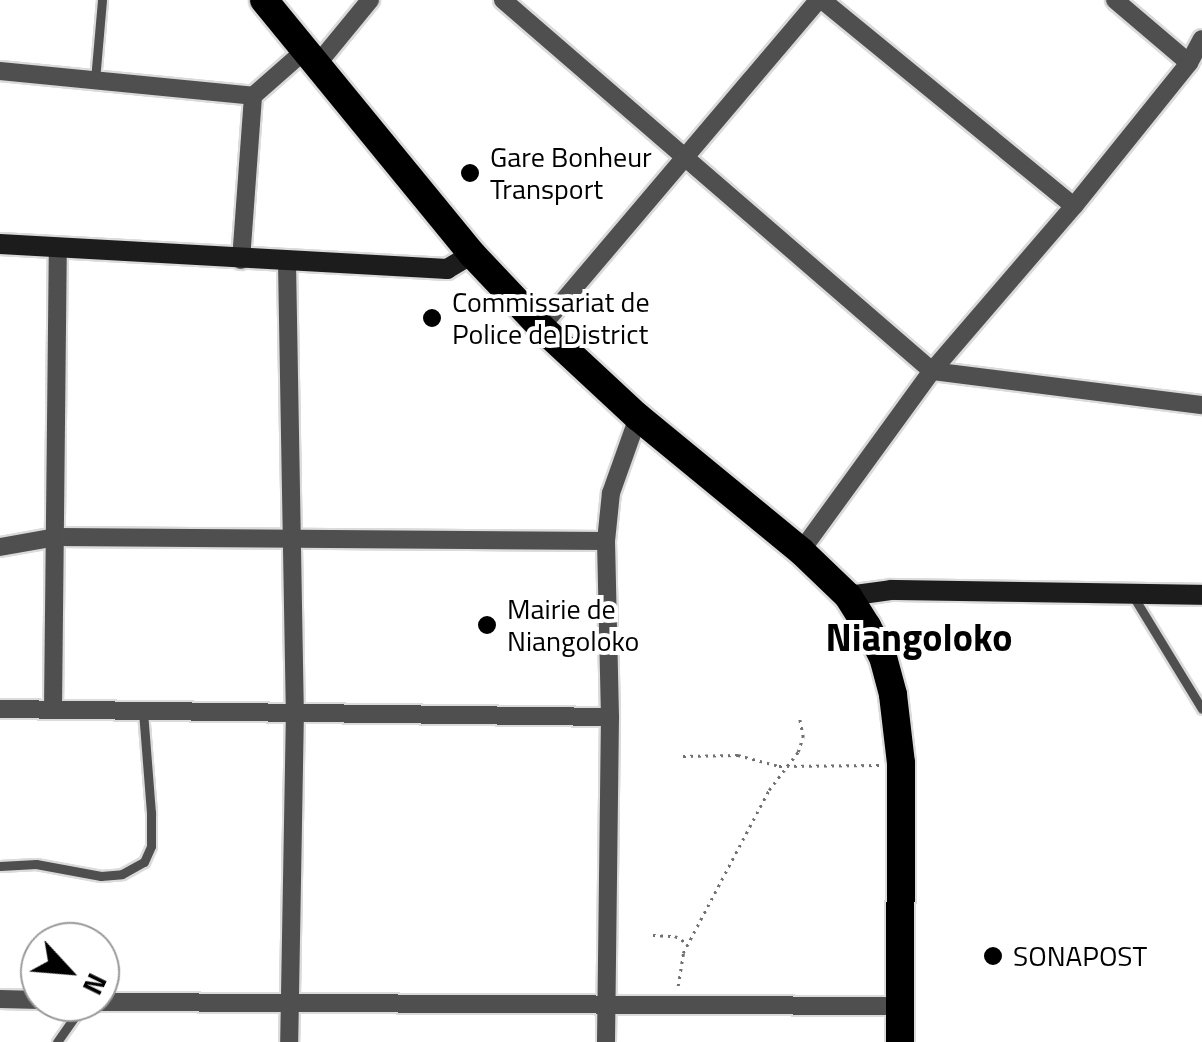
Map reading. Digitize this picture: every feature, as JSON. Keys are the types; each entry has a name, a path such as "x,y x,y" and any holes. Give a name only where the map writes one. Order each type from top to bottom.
{"highway":[{"path":"264,0 472,254 541,327 638,416 848,596 883,657 901,763 900,1042"}],"main road":[{"path":"0,244 447,269 472,254"},
{"path":"848,596 890,590 1202,595"}],"street":[{"path":"0,71 253,96 309,59 370,0"},
{"path":"503,0 689,156 932,371 1202,405"},
{"path":"541,327 820,0 1074,206"},
{"path":"1115,0 1196,60"},
{"path":"800,551 932,371 1196,60 1202,39"},
{"path":"241,260 253,96"},
{"path":"53,708 58,249"},
{"path":"287,262 294,710 289,1042"},
{"path":"606,1042 610,716 606,541 611,493 638,416"},
{"path":"0,547 57,536 606,541"},
{"path":"0,709 610,716"},
{"path":"120,1002 901,1006"}],"lane":[{"path":"95,80 102,0"},
{"path":"1130,592 1202,709"},
{"path":"0,866 36,864 102,876 122,874 144,862 151,846 151,814 143,709"}],"path":[{"path":"678,1004 678,982 688,944 769,790 803,738 798,716"},
{"path":"683,756 738,755 770,765 901,763"},
{"path":"653,935 675,936 688,944"}],"place":[{"name":"Gare Bonheur Transport","path":"470,173"},
{"name":"Commissariat de Police de District","path":"432,318"},
{"name":"Mairie de Niangoloko","path":"487,625"},
{"name":"SONAPOST","path":"993,956"}],"district":[{"name":"Niangoloko","path":"919,638"}]}
